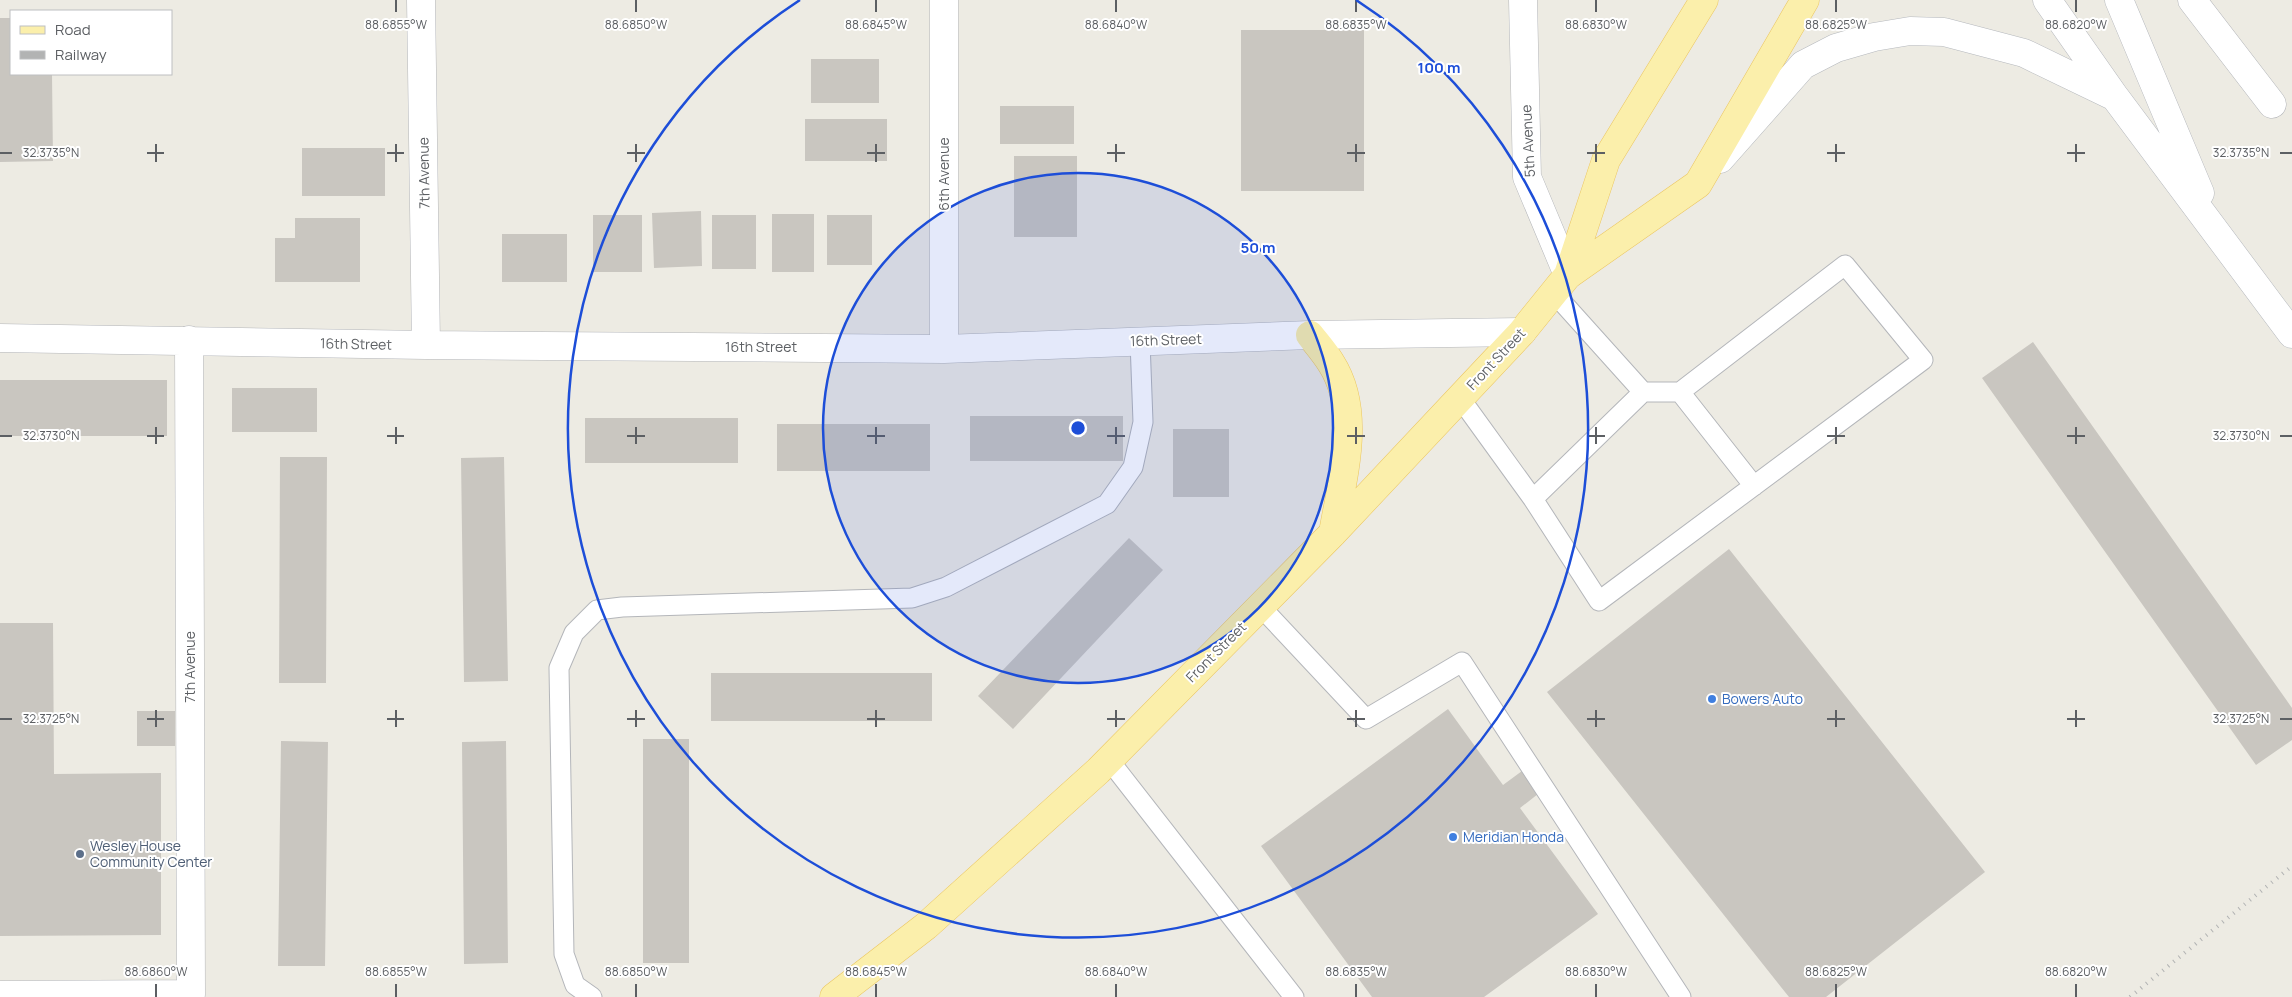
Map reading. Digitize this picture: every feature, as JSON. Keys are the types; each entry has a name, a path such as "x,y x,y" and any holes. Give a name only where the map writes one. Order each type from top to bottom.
{"main road":[{"name":"Front Street","path":"1561,284 1606,160 1704,0"},
{"name":"Front Street","path":"834,997 926,926 1109,760 1333,533 1522,332 1561,284 1698,184 1805,0"},
{"path":"1310,335 1332,364 1342,389 1349,419 1347,446 1333,533"}],"street":[{"name":"7th Avenue","path":"421,0 426,345"},
{"name":"6th Avenue","path":"944,0 944,349"},
{"name":"5th Avenue","path":"1523,0 1527,177 1561,284"},
{"path":"2047,0 2115,97 2292,334"},
{"path":"2119,0 2216,231"},
{"path":"2192,0 2272,104"},
{"path":"1698,184 1803,65 1836,48 1874,37 1910,31 1944,32 2024,53 2115,97"},
{"name":"16th Street","path":"0,338 426,345 944,349 1310,335 1522,332"},
{"name":"7th Avenue","path":"0,995 191,994 189,340"}],"lane":[{"path":"1460,398 1533,499 1599,601 1923,360 1845,265 1680,392 1643,392 1533,499"},
{"path":"1561,284 1643,392"},
{"path":"592,997 575,985 564,954 559,668 574,632 597,610 622,606 912,598 954,582 1107,504 1133,467 1143,422 1140,341"},
{"path":"1680,392 1754,486"},
{"path":"1261,606 1366,718 1462,662 1681,997"},
{"path":"1109,760 1294,997"}],"building":[{"path":"0,18 10,18 10,75 52,75 53,161 0,162"},
{"path":"1241,30 1364,30 1364,191 1241,191"},
{"path":"811,59 879,59 879,103 811,103"},
{"path":"1000,106 1074,106 1074,144 1000,144"},
{"path":"805,119 887,119 887,161 805,161"},
{"path":"302,148 385,148 385,196 302,196"},
{"path":"1014,156 1077,156 1077,237 1014,237"},
{"path":"701,211 702,266 654,268 652,213"},
{"path":"772,214 814,214 814,272 772,272"},
{"path":"593,215 642,215 642,272 593,272"},
{"path":"712,215 756,215 756,269 712,269"},
{"path":"827,215 872,215 872,265 827,265"},
{"path":"295,218 360,218 360,282 275,282 275,238 295,238"},
{"path":"502,234 567,234 567,282 502,282"},
{"path":"2033,342 2292,708 2292,740 2256,765 1982,378"},
{"path":"0,380 167,380 167,436 0,436"},
{"path":"232,388 317,388 317,432 232,432"},
{"path":"970,416 1123,416 1123,461 970,461"},
{"path":"585,418 738,418 738,463 585,463"},
{"path":"777,424 930,424 930,471 777,471"},
{"path":"1173,429 1229,429 1229,497 1173,497"},
{"path":"280,457 327,457 326,683 279,683"},
{"path":"504,457 508,681 464,682 461,458"},
{"path":"1129,538 1163,570 1013,729 978,696"},
{"path":"1729,549 1985,872 1826,997 1789,997 1547,692"},
{"name":"Wesley House Community Center","path":"0,623 53,623 54,774 161,773 161,935 0,936"},
{"path":"711,673 932,673 932,721 711,721"},
{"path":"1448,709 1503,785 1522,771 1538,794 1520,808 1598,914 1484,997 1372,997 1261,846"},
{"path":"137,711 175,711 175,746 137,746"},
{"path":"643,739 689,739 689,963 643,963"},
{"path":"281,741 328,742 325,966 278,966"},
{"path":"506,741 508,963 464,964 462,742"}],"railway":[{"path":"2130,997 2292,866"}],"place":[{"name":"Bowers Auto","path":"1712,699"},
{"name":"Meridian Honda","path":"1453,837"},
{"name":"Wesley House Community Center","path":"80,854"}]}
